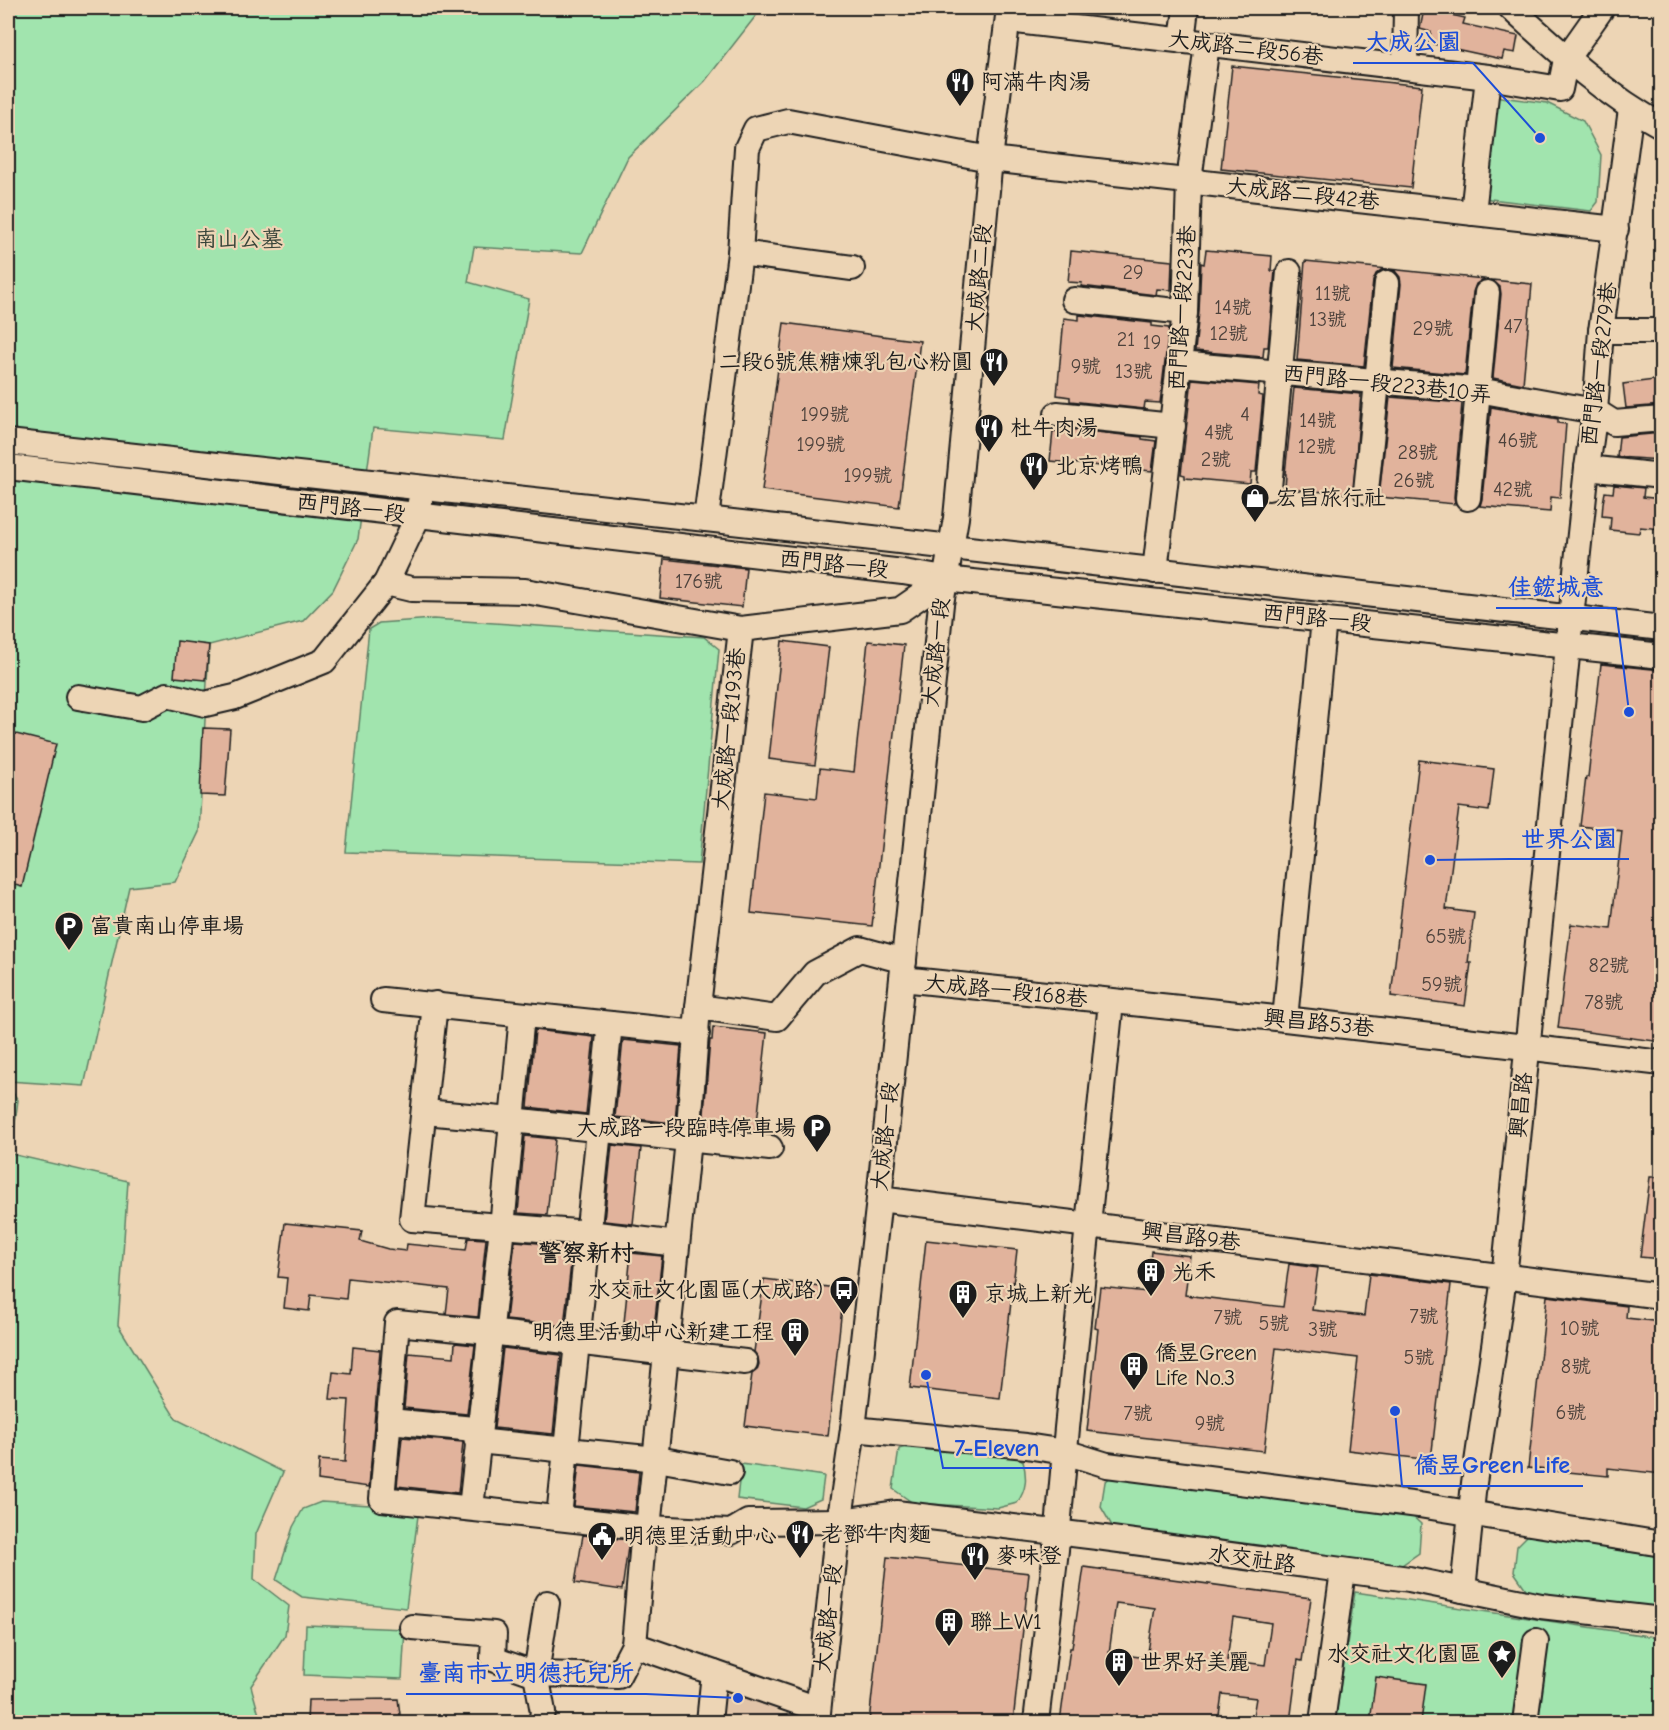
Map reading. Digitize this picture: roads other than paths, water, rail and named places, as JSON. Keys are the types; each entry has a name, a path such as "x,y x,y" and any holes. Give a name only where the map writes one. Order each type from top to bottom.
{"street":[{"path":"1182,41 1186,8"},
{"path":"1405,67 1406,8"},
{"path":"1511,8 1566,59 1631,109 1662,126"},
{"path":"1566,59 1602,8"},
{"name":"大成路二段56巷","path":"1008,14 1182,41 1488,77 1560,88 1566,59"},
{"name":"大成路二段","path":"950,548 956,518 990,159 1008,14"},
{"name":"西門路一段223巷","path":"1155,572 1185,312 1189,181 1207,44"},
{"path":"1473,213 1488,77"},
{"name":"西門路一段279巷","path":"1571,619 1595,411 1601,331 1631,109"},
{"name":"大成路二段42巷","path":"740,254 747,148 756,129 788,121 990,159 1616,229"},
{"path":"706,519 740,254 852,268"},
{"path":"1269,488 1289,272"},
{"path":"1366,491 1387,283"},
{"path":"1468,498 1487,293"},
{"path":"1074,300 1185,312"},
{"path":"1601,331 1655,331"},
{"name":"西門路一段223巷10弄","path":"1179,364 1478,390 1595,411 1614,423 1662,418"},
{"path":"1057,414 1173,426"},
{"name":"西門路一段","path":"8,441 1662,628"},
{"name":"西門路一段","path":"8,467 903,572 945,579 1662,656"},
{"path":"1587,468 1662,476"},
{"path":"78,697 142,708 166,695 205,704 235,697 324,661 386,583 418,516 422,488"},
{"name":"大成路一段","path":"817,1716 835,1552 853,1429 950,548"},
{"name":"大成路一段193巷","path":"634,1645 657,1460 699,1007 741,629 900,610 945,579"},
{"path":"386,583 411,589 525,591 741,629"},
{"path":"1285,1019 1324,619"},
{"name":"興昌路","path":"1463,1590 1503,1278 1571,619"},
{"path":"699,1007 777,1018 815,973 860,949 903,970"},
{"name":"大成路一段168巷","path":"903,970 1111,1002"},
{"path":"383,1000 697,1033"},
{"path":"1036,1722 1058,1533 1111,1002"},
{"name":"興昌路53巷","path":"1111,1002 1285,1019 1662,1063"},
{"path":"435,1004 412,1219 589,1233 677,1244"},
{"path":"471,1508 502,1227 522,1015"},
{"path":"559,1517 568,1450 610,1024"},
{"path":"425,1112 770,1148"},
{"name":"興昌路9巷","path":"879,1199 1662,1296"},
{"path":"646,1534 559,1517 382,1499 397,1323 745,1362"},
{"path":"389,1422 474,1429 477,1442"},
{"path":"853,1429 1014,1444 1065,1452 1107,1465 1419,1505 1662,1544"},
{"path":"477,1442 657,1460 730,1472"},
{"name":"水交社路","path":"646,1534 731,1532 748,1522 841,1521 896,1513 1409,1579 1541,1606 1662,1620"},
{"path":"1322,1722 1343,1571"},
{"path":"541,1722 543,1712 536,1674 547,1603"},
{"path":"412,1627 494,1634 492,1659 536,1674 618,1676 634,1645 714,1673 817,1716"},
{"path":"1525,1722 1536,1641"},
{"path":"709,1722 714,1673"}],"place":[{"name":"阿滿牛肉湯","path":"960,108"},
{"name":"大成公園","path":"1540,138"},
{"name":"二段6號焦糖煉乳包心粉圓","path":"994,388"},
{"name":"杜牛肉湯","path":"989,454"},
{"name":"北京烤鴨","path":"1034,492"},
{"name":"宏昌旅行社","path":"1255,524"},
{"name":"佳鋐城意","path":"1629,712"},
{"name":"世界公園","path":"1430,860"},
{"name":"富貴南山停車場","path":"69,952"},
{"name":"大成路一段臨時停車場","path":"817,1154"},
{"name":"光禾","path":"1151,1298"},
{"name":"水交社文化園區(大成路)","path":"844,1316"},
{"name":"京城上新光","path":"963,1320"},
{"name":"明德里活動中心新建工程","path":"795,1358"},
{"name":"7-Eleven","path":"926,1375"},
{"name":"僑昱Green Life No.3","path":"1134,1392"},
{"name":"僑昱Green Life","path":"1395,1411"},
{"name":"老鄧牛肉麵","path":"800,1560"},
{"name":"明德里活動中心","path":"602,1562"},
{"name":"麥味登","path":"975,1582"},
{"name":"聯上W1","path":"949,1648"},
{"name":"水交社文化園區","path":"1502,1680"},
{"name":"世界好美麗","path":"1119,1688"},
{"name":"臺南市立明德托兒所","path":"738,1698"}],"district":[{"name":"警察新村","path":"586,1253"}],"park label":[{"name":"南山公墓","path":"239,239"}]}
